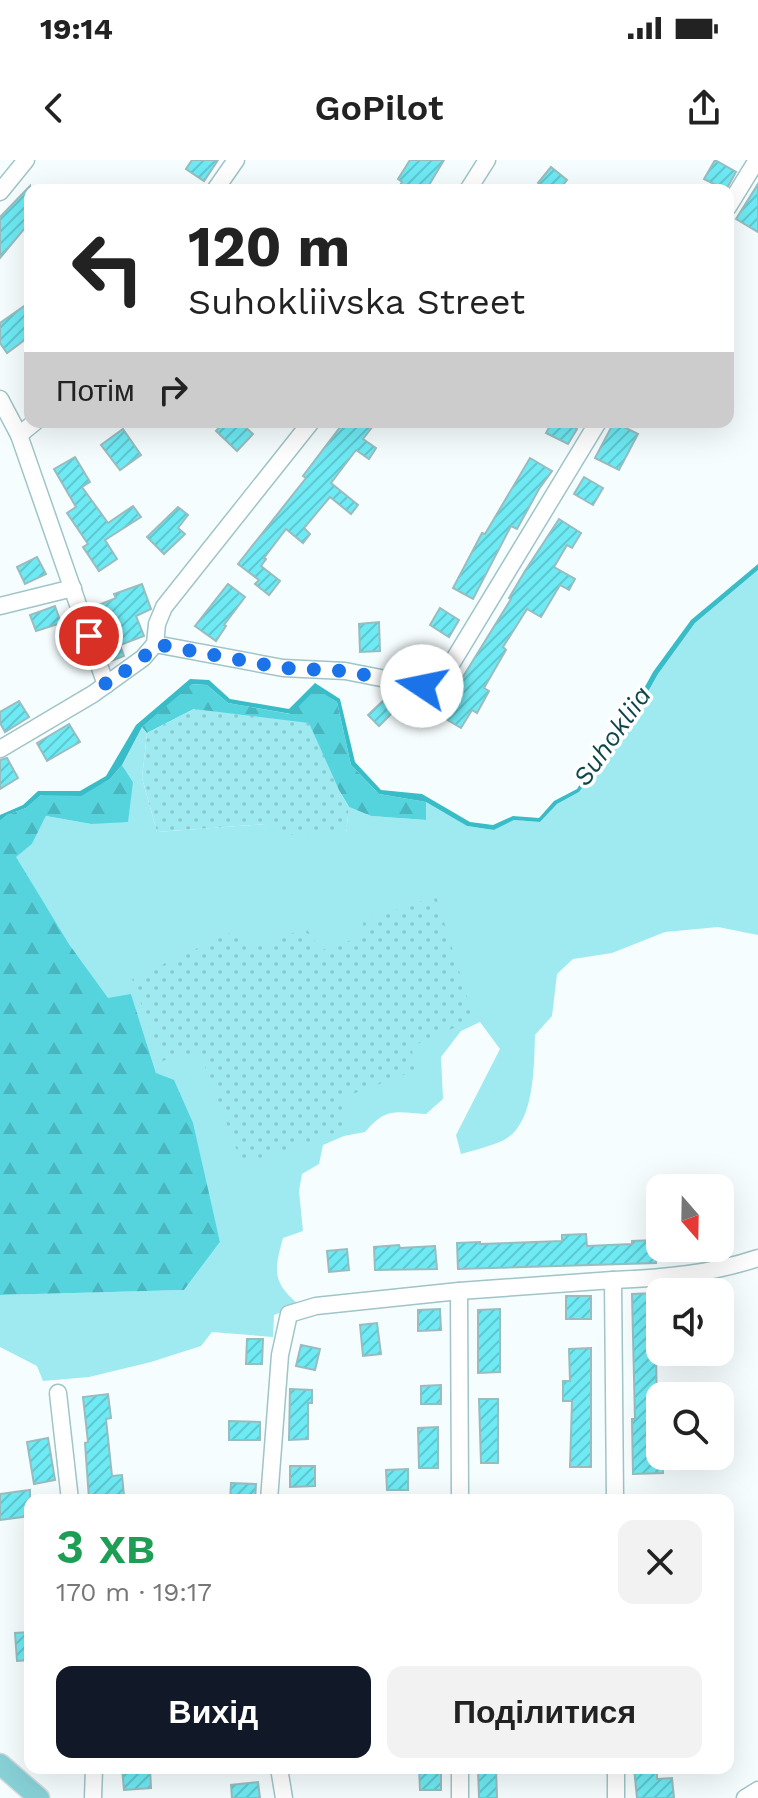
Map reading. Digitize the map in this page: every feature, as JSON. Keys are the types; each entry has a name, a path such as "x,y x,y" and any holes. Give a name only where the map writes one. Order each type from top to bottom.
{"main road":[{"path":"0,1764 39,1798"}],"street":[{"path":"0,192 26,160"},
{"path":"219,184 236,160"},
{"path":"472,184 487,160"},
{"path":"734,197 757,160"},
{"path":"0,399 19,435 106,685"},
{"path":"19,435 28,428"},
{"path":"0,749 106,685 143,658 155,644 157,624 164,607 306,428"},
{"path":"155,644 283,668 345,671 422,686 447,671 594,428"},
{"path":"0,606 73,588"},
{"path":"269,1494 280,1355 289,1314 316,1306 459,1291 681,1277 758,1258"},
{"path":"613,1280 615,1494"},
{"path":"459,1291 460,1494"},
{"path":"58,1393 69,1494"},
{"path":"93,1798 94,1774"},
{"path":"280,1774 284,1798"},
{"path":"460,1774 460,1798"},
{"path":"616,1774 616,1798"},
{"path":"745,1798 758,1790"}],"shaded area":[{"path":"758,564 758,570 695,623 658,674 628,727 579,792 557,804 540,822 514,820 494,830 467,826 426,802 379,794 351,765 337,702 316,689 291,714 228,703 207,685 192,684 142,727 122,765 110,779 81,796 41,795 26,808 0,821 0,815 23,805 38,791 80,791 106,776 136,725 190,679 209,680 230,699 289,709 315,683 340,699 355,762 381,790 422,794 470,822 493,825 513,816 539,818 554,801 577,789 599,754 624,725 653,672 691,620"},
{"path":"758,570 758,935 718,927 665,932 612,953 573,959 557,974 552,1016 535,1035 533,1077 527,1108 522,1121 504,1140 461,1154 456,1135 500,1049 480,1022 461,1031 441,1057 443,1099 426,1114 392,1113 379,1118 365,1132 323,1145 319,1164 302,1174 299,1191 303,1231 283,1238 278,1259 280,1282 299,1305 274,1315 273,1337 212,1332 201,1346 151,1362 89,1377 43,1381 37,1366 0,1347 0,1295 184,1290 220,1242 211,1205 156,1073 131,995 108,999 69,944 15,857 32,844 46,816 91,824 133,782 122,765 142,727 147,733 142,778 157,832 266,824 346,833 349,807 371,816 426,820 426,802 467,826 494,830 514,820 540,822 557,804 579,792 628,727 658,674 695,623"},
{"path":"194,709 309,723 349,807 346,833 282,835 266,824 157,832 142,778 147,733"},
{"path":"436,896 474,1019 411,1047 417,1070 339,1099 349,1128 242,1164 199,1051 162,1061 132,979 238,929 247,950 306,928 321,950 364,936 363,921"}],"green space":[{"path":"191,684 207,685 228,703 290,714 316,688 337,702 351,765 379,794 426,802 426,820 371,816 349,807 340,792 194,709 147,733 142,727"},
{"path":"122,765 133,782 128,822 91,824 46,816 32,844 16,857 69,944 108,998 131,994 156,1073 174,1080 193,1123 220,1242 184,1290 0,1295 0,821 26,808 41,795 81,795 110,779"}],"building":[{"path":"192,160 218,160 204,181 186,169"},
{"path":"410,160 444,160 430,184 401,184 398,179"},
{"path":"715,160 736,172 729,184 714,184 704,179"},
{"path":"551,167 567,180 564,184 538,183"},
{"path":"758,184 758,232 736,219"},
{"path":"24,192 24,229 0,258 0,217"},
{"path":"24,306 24,340 7,353 0,343 0,323"},
{"path":"219,428 246,428 253,434 237,451 216,431"},
{"path":"339,428 371,428 363,439 376,448 369,459 356,450 331,483 358,505 351,514 330,497 304,528 310,534 303,543 286,529 261,566 280,581 269,595 255,584 259,580 238,564 306,478 303,476"},
{"path":"549,428 577,429 568,444 546,433"},
{"path":"611,428 626,428 638,434 619,470 595,458"},
{"path":"123,429 141,455 120,470 101,445"},
{"path":"75,457 90,482 82,487 108,523 133,506 141,517 105,540 117,559 99,571 83,547 88,544 67,513 76,507 54,469"},
{"path":"530,458 552,471 517,529 511,526 473,599 453,588 482,533 485,534"},
{"path":"584,477 603,488 593,505 574,494"},
{"path":"178,507 188,515 178,528 185,534 164,554 147,537"},
{"path":"559,519 581,533 572,548 567,545 554,567 575,579 569,590 560,585 541,617 527,609 503,647 506,650 484,688 489,691 477,713 472,710 461,728 432,711 441,697 448,701"},
{"path":"37,557 46,574 25,584 17,567"},
{"path":"142,584 151,609 136,616 144,636 120,645 124,656 111,661 91,608 116,598 114,594"},
{"path":"228,584 245,597 216,641 195,626"},
{"path":"55,606 61,623 36,631 30,615"},
{"path":"440,608 459,620 449,637 430,625"},
{"path":"379,622 380,651 360,652 359,624"},
{"path":"391,693 402,703 379,726 368,715"},
{"path":"19,701 29,717 5,732 0,723 0,712"},
{"path":"69,724 80,742 47,761 37,743"},
{"path":"7,758 18,778 0,789 0,760"},
{"path":"586,1234 587,1246 646,1240 646,1262 656,1263 458,1269 457,1243 562,1241 562,1235"},
{"path":"399,1245 400,1248 435,1246 437,1269 375,1270 374,1247"},
{"path":"347,1249 349,1270 329,1272 327,1251"},
{"path":"646,1293 646,1366 656,1366 657,1382 646,1382 646,1470 663,1470 663,1473 633,1474 632,1294"},
{"path":"566,1296 591,1296 591,1319 566,1319"},
{"path":"440,1309 441,1330 418,1331 418,1310"},
{"path":"500,1309 500,1372 478,1373 478,1310"},
{"path":"377,1323 381,1354 363,1356 360,1325"},
{"path":"247,1339 263,1339 262,1364 246,1364"},
{"path":"301,1345 320,1349 315,1370 296,1366"},
{"path":"591,1348 591,1467 570,1467 572,1401 563,1401 563,1381 570,1381 569,1349"},
{"path":"441,1385 441,1404 421,1404 421,1386"},
{"path":"290,1389 312,1390 312,1403 308,1403 308,1439 289,1440"},
{"path":"108,1394 111,1418 106,1419 112,1476 122,1475 124,1494 89,1494 83,1397"},
{"path":"479,1399 498,1399 498,1463 481,1463"},
{"path":"229,1421 260,1422 260,1440 229,1440"},
{"path":"438,1427 438,1468 419,1468 418,1428"},
{"path":"48,1438 55,1480 34,1484 27,1442"},
{"path":"290,1466 315,1466 315,1486 290,1487"},
{"path":"408,1469 408,1490 387,1490 386,1470"},
{"path":"231,1483 256,1484 255,1494 230,1494"},
{"path":"30,1490 30,1494 24,1494 24,1517 0,1520 0,1494"},
{"path":"24,1632 24,1660 17,1661 15,1633"},
{"path":"123,1774 150,1774 151,1788 124,1790"},
{"path":"419,1774 441,1774 441,1790 420,1790"},
{"path":"478,1774 496,1774 497,1798 479,1798"},
{"path":"635,1774 657,1774 657,1779 672,1778 674,1798 637,1798"},
{"path":"258,1782 260,1798 232,1798 231,1785"}],"route":[{"path":"89,636 106,685 143,658 155,644 283,668 345,671 422,686"}],"water label":[{"name":"Suhokliia","path":"612,736"}]}
